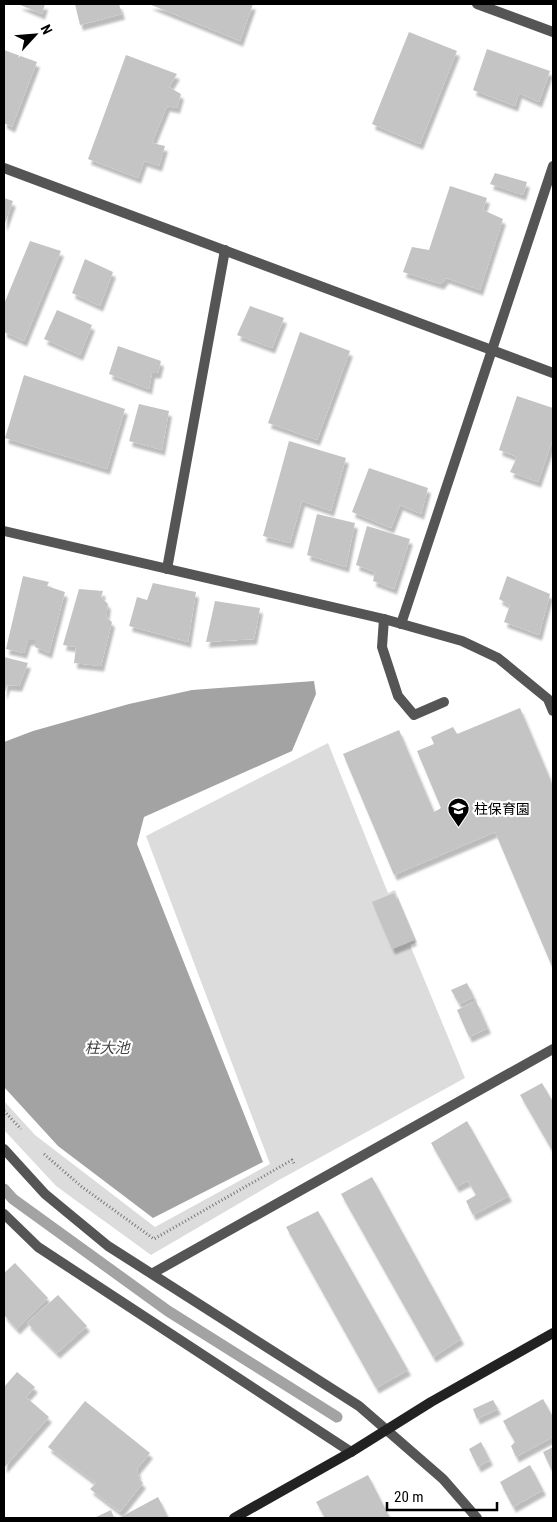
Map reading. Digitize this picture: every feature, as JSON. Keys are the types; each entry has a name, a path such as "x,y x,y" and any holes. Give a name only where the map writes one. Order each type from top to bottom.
{"street":[{"path":"476,4 553,32"},
{"path":"401,624 553,166"},
{"path":"4,168 553,373"},
{"path":"167,569 225,250"},
{"path":"4,531 384,619 462,641 498,658 548,699 553,712"},
{"path":"384,619 382,647 398,696 414,715 444,702"},
{"path":"153,1273 553,1050"},
{"path":"4,1149 45,1194 108,1246 359,1406 443,1480 477,1518"},
{"path":"4,1214 38,1247 351,1452"},
{"path":"234,1518 351,1452 431,1402 553,1333"}],"path":[{"path":"4,1111 23,1131"},
{"path":"42,1152 82,1187 154,1239 292,1160 306,1188"}],"shaded area":[{"path":"328,743 388,893 395,890 417,942 410,945 465,1078 279,1180 151,1255 56,1186 4,1130 4,1101 35,1135 155,1227 270,1164 146,836"}],"water":[{"name":"柱大池","path":"314,681 316,694 292,751 144,817 137,844 263,1162 153,1218 58,1146 4,1087 4,742 33,731 129,704 192,690"}],"building":[{"path":"18,4 45,4 42,14"},
{"path":"75,4 119,4 122,14 80,25"},
{"path":"149,4 253,4 240,41"},
{"path":"409,32 457,51 420,144 372,124"},
{"path":"487,49 550,71 539,102 519,93 515,106 473,90"},
{"path":"4,50 37,62 12,127 4,123"},
{"path":"126,55 177,74 169,87 181,94 177,108 167,106 152,143 165,146 159,166 144,161 138,178 88,159"},
{"path":"495,173 527,182 523,195 490,184"},
{"path":"450,186 487,198 483,210 503,219 480,290 446,278 441,284 403,272 412,247 429,250"},
{"path":"4,198 13,201 4,226"},
{"path":"30,241 61,251 24,341 4,332 4,304"},
{"path":"85,259 113,272 100,306 72,293"},
{"path":"250,306 284,318 272,348 237,335"},
{"path":"57,310 92,325 80,355 44,339"},
{"path":"300,332 350,351 317,440 268,423"},
{"path":"118,346 161,361 158,373 152,373 149,389 109,374"},
{"path":"24,375 125,409 107,469 5,438"},
{"path":"517,396 553,408 553,439 538,482 510,472 517,457 499,450"},
{"path":"139,404 169,411 162,450 129,441"},
{"path":"289,441 346,458 331,511 302,501 290,543 263,536"},
{"path":"369,468 428,488 421,514 400,505 391,528 352,512"},
{"path":"317,514 355,523 346,567 307,555"},
{"path":"367,526 410,539 394,589 373,581 375,572 356,565"},
{"path":"23,576 49,582 47,586 65,592 49,653 35,647 35,640 28,640 24,653 6,649"},
{"path":"507,576 550,594 539,635 504,622 510,605 499,599"},
{"path":"153,583 196,592 188,642 129,626 137,597 147,600"},
{"path":"79,589 103,591 101,597 108,604 106,617 112,622 101,666 74,663 76,647 63,645"},
{"path":"215,601 260,608 254,639 206,642"},
{"path":"4,657 28,663 19,686 7,685 4,695"},
{"path":"520,708 553,786 553,969 495,832 394,875 343,754 399,730 434,812 441,808 417,751 434,744 431,737 453,727 457,734"},
{"path":"394,893 414,940 392,949 372,902"},
{"path":"467,983 474,997 459,1004 451,990"},
{"path":"476,1001 488,1028 469,1037 457,1010"},
{"path":"542,1083 553,1102 553,1152 520,1095"},
{"path":"467,1121 509,1196 473,1215 466,1201 476,1195 468,1181 456,1187 431,1143"},
{"path":"372,1177 461,1339 433,1357 341,1194"},
{"path":"318,1211 408,1370 376,1388 286,1227"},
{"path":"15,1263 48,1298 17,1329 4,1315 4,1273"},
{"path":"58,1295 87,1326 57,1353 27,1323"},
{"path":"17,1372 35,1387 26,1397 49,1417 4,1468 4,1387"},
{"path":"543,1399 553,1417 553,1437 516,1457 511,1446 515,1442 503,1421"},
{"path":"493,1400 498,1409 477,1419 473,1409"},
{"path":"85,1401 150,1453 137,1469 139,1479 143,1483 120,1512 90,1489 96,1483 48,1447"},
{"path":"481,1442 490,1460 478,1467 469,1449"},
{"path":"553,1447 553,1473 543,1452"},
{"path":"530,1465 543,1490 513,1507 500,1482"},
{"path":"368,1475 390,1518 325,1518 316,1502"},
{"path":"158,1497 168,1517 119,1518"},
{"path":"111,1510 114,1518 94,1518"}],"waterway":[{"path":"4,1189 13,1199 168,1311 337,1417"}],"place":[{"name":"柱保育園","path":"458,828"}]}
